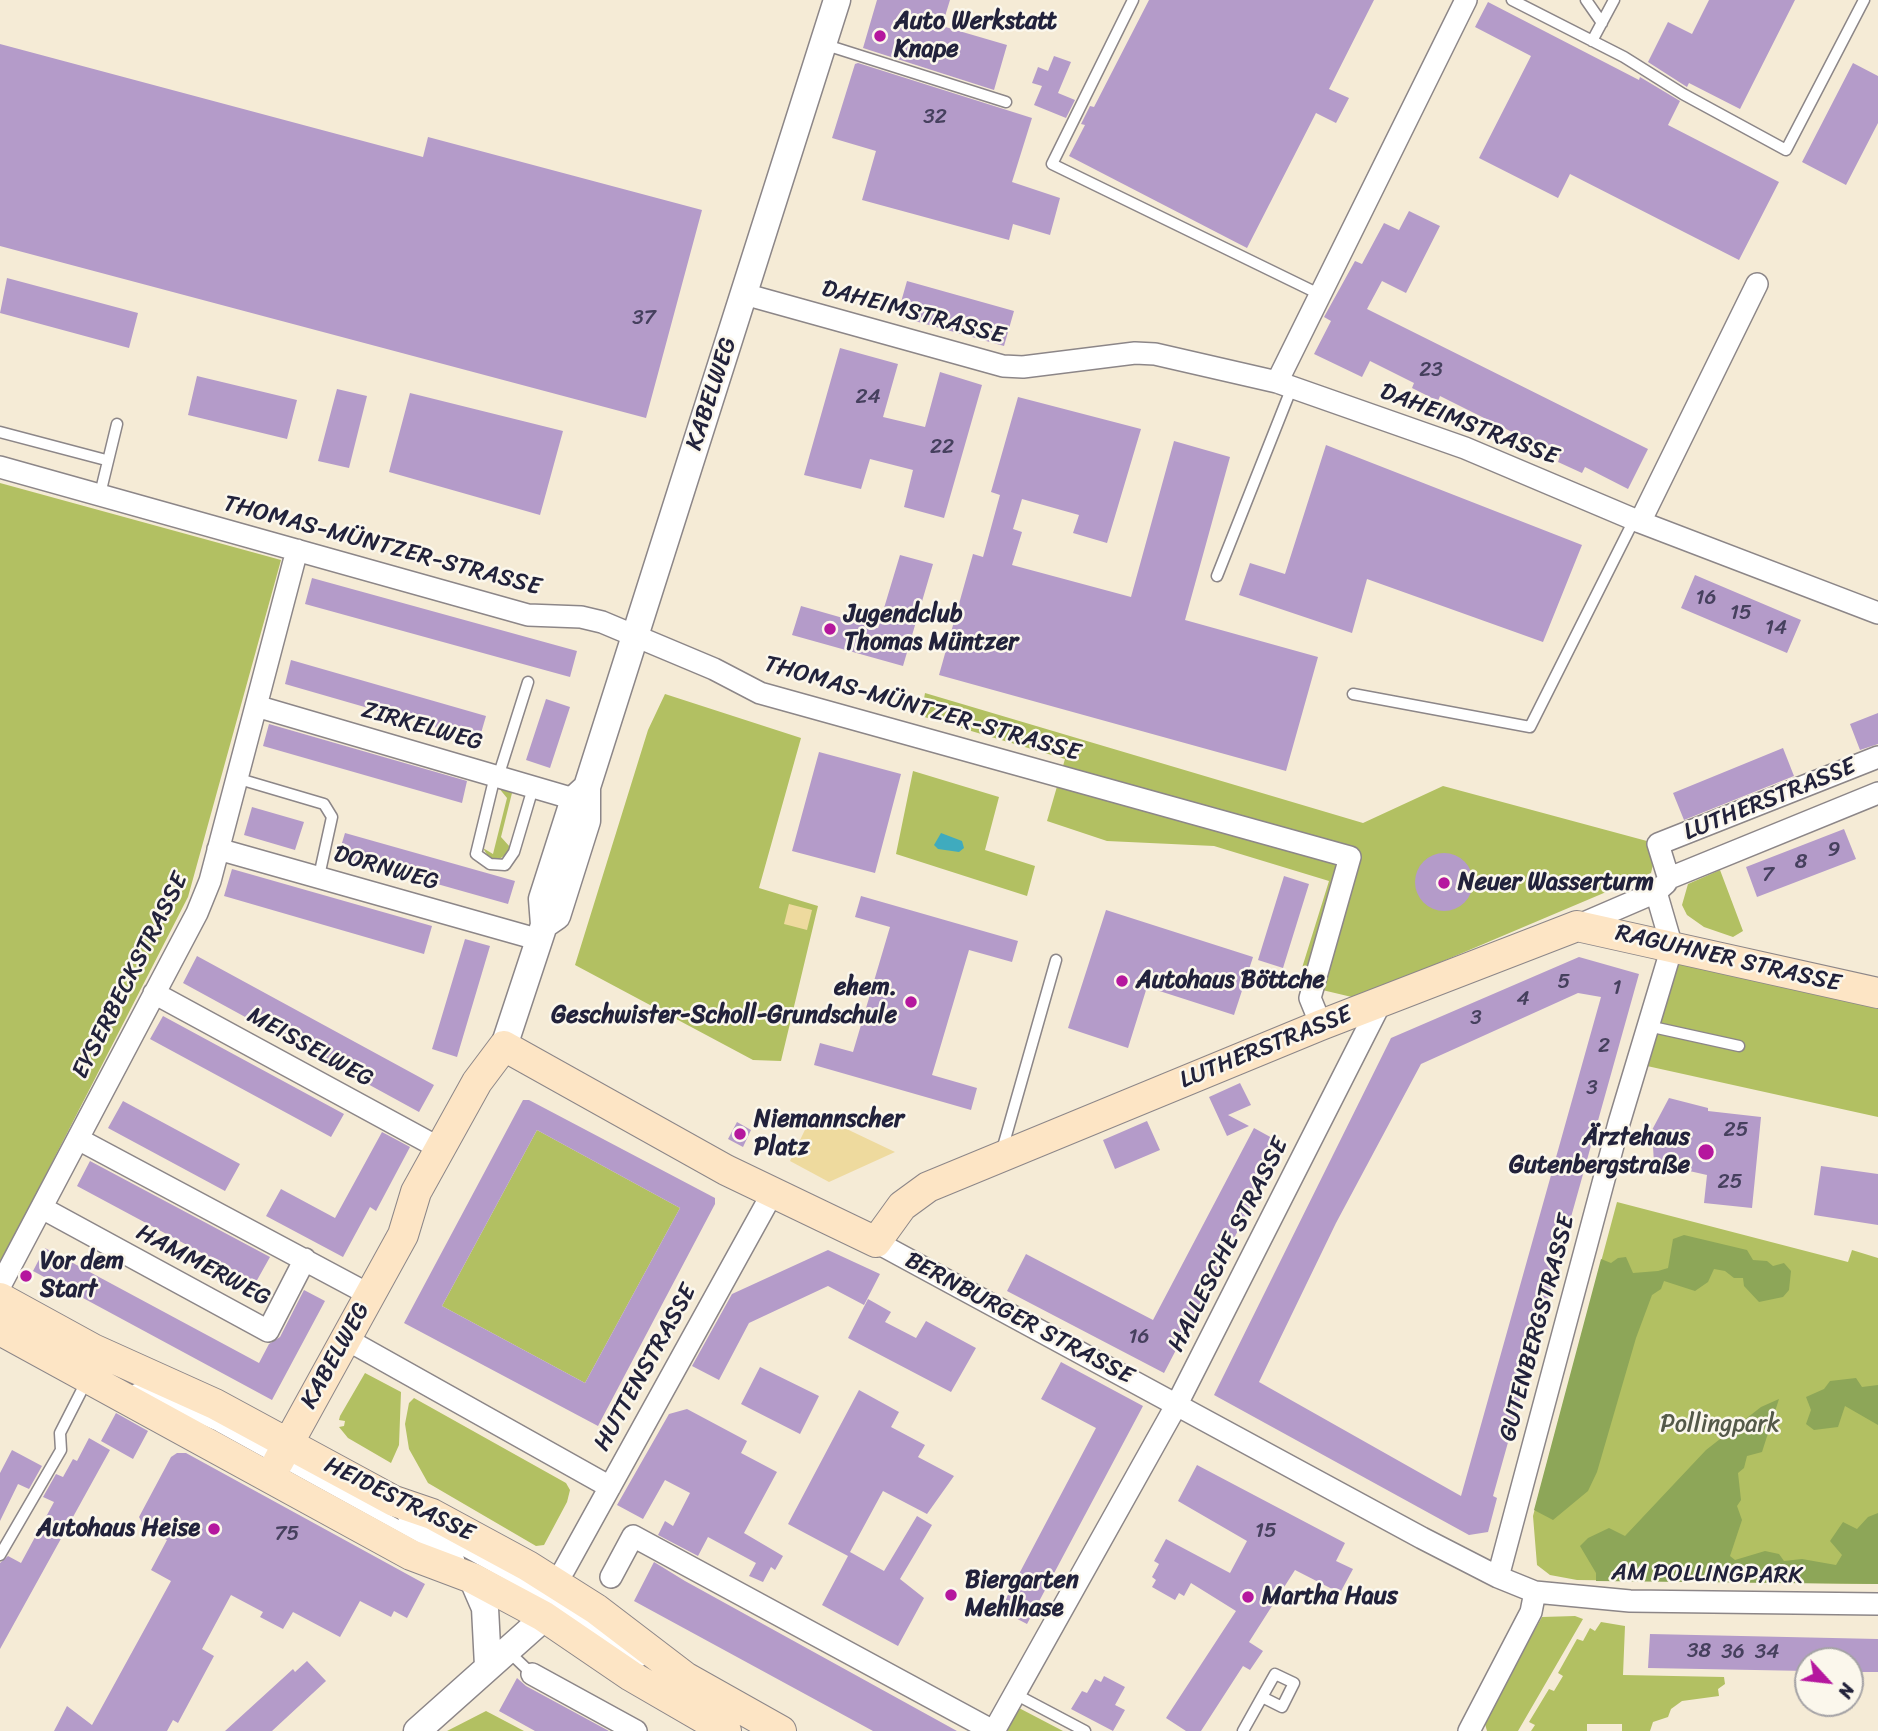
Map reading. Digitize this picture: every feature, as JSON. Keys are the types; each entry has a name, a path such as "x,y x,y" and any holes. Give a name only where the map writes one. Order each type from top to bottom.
{"main road":[{"name":"LUTHERSTRASSE","path":"876,1242 888,1222 911,1198 928,1187 1382,1000 1577,926"},
{"name":"RAGUHNER STRASSE","path":"1577,926 1878,993"},
{"name":"KABELWEG","path":"280,1458 403,1235 416,1192 477,1082 504,1046"},
{"name":"KABELWEG","path":"403,1235 426,1215 494,1091 504,1046"},
{"name":"BERNBURGER STRASSE","path":"504,1046 773,1192 876,1242"},
{"name":"HEIDESTRASSE","path":"0,1298 93,1349 215,1404 280,1458 411,1555 472,1578 553,1596 641,1683 730,1728"},
{"name":"HEIDESTRASSE","path":"0,1330 88,1378 280,1458 432,1514 553,1596 781,1731"}],"street":[{"name":"KABELWEG","path":"504,1046 542,932 557,916 587,821 580,793 635,636 837,0"},
{"path":"1284,385 1319,294 1466,0"},
{"path":"1637,521 1757,284"},
{"name":"DAHEIMSTRASSE","path":"744,293 1003,366 1023,367 1135,353 1155,354 1284,385 1465,448 1637,521 1878,613"},
{"name":"THOMAS-MÜNTZER-STRASSE","path":"0,467 528,615 591,619 760,693 1350,857 1310,998 1321,1025"},
{"name":"EYSERBECKSTRASSE","path":"0,1286 197,913 218,849 297,550"},
{"name":"ZIRKELWEG","path":"256,706 533,788 580,793"},
{"name":"LUTHERSTRASSE","path":"1672,877 1667,873 1658,844 1878,757"},
{"name":"LUTHERSTRASSE","path":"1577,926 1656,891 1672,877 1878,793"},
{"name":"DORNWEG","path":"218,849 542,932"},
{"path":"1656,891 1672,947"},
{"name":"GUTENBERGSTRASSE","path":"1498,1577 1648,1026 1672,947"},
{"name":"MEISSELWEG","path":"154,993 441,1149"},
{"name":"HALLESCHE STRASSE","path":"993,1731 1177,1404 1382,1000"},
{"path":"78,1139 370,1295"},
{"name":"HUTTENSTRASSE","path":"553,1596 773,1192"},
{"name":"HAMMERWEG","path":"41,1208 268,1331 305,1259"},
{"name":"BERNBURGER STRASSE","path":"876,1242 1498,1577 1535,1592"},
{"path":"346,1339 610,1487"},
{"path":"611,1577 633,1536 993,1731"},
{"path":"472,1578 485,1608 498,1658"},
{"path":"1469,1731 1531,1612 1535,1592"},
{"name":"AM POLLINGPARK","path":"1535,1592 1630,1601 1878,1604"},
{"path":"417,1731 498,1658 553,1596"},
{"path":"533,1674 636,1731"}],"lane":[{"path":"1133,0 1053,156 1052,164 1319,294"},
{"path":"1512,0 1592,41 1786,150 1864,0"},
{"path":"1586,0 1602,23"},
{"path":"1592,41 1614,0"},
{"path":"823,44 1006,102"},
{"path":"1217,576 1284,385"},
{"path":"100,494 106,460 117,424"},
{"path":"0,432 106,460"},
{"path":"1353,694 1530,727 1637,521"},
{"path":"528,682 496,776 476,854 490,864 505,865 514,852 533,788"},
{"path":"236,778 324,804 332,817 319,876"},
{"path":"1000,1156 1056,960"},
{"path":"1648,1026 1739,1046"},
{"path":"0,1309 112,1370 194,1404 280,1458"},
{"path":"0,1319 107,1376 218,1426 280,1458"},
{"path":"0,1555 61,1450 60,1433 88,1378"},
{"path":"553,1596 648,1666"},
{"path":"498,1658 533,1674"},
{"path":"659,1673 762,1731"},
{"path":"1015,1694 1084,1731"},
{"path":"1243,1731 1262,1698"}],"green space":[{"path":"0,483 281,560 188,897 0,1264"},
{"path":"925,693 1363,823 1443,786 1658,844 1651,873 1356,998 1297,984 1329,881 1214,846 1107,841 1047,821 1065,759 921,716"},
{"path":"665,694 801,738 759,888 818,906 781,1061 753,1060 575,965 648,730"},
{"path":"913,771 999,797 985,850 1035,866 1027,896 896,854"},
{"path":"514,785 501,837 510,847 508,853 498,860 489,858 483,848 493,854 507,798 498,787"},
{"path":"1720,870 1743,931 1733,937 1704,927 1687,915 1682,905 1688,884"},
{"path":"1675,956 1878,1009 1878,1117 1647,1066"},
{"path":"537,1130 680,1208 585,1383 442,1306"},
{"name":"Pollingpark","path":"1617,1202 1848,1262 1852,1250 1878,1258 1878,1584 1577,1580 1550,1575 1537,1565 1533,1516"},
{"path":"1684,1235 1747,1250 1753,1260 1767,1261 1773,1266 1784,1263 1791,1271 1789,1290 1783,1297 1759,1302 1744,1286 1743,1278 1734,1278 1725,1271 1714,1269 1708,1282 1695,1291 1664,1281 1661,1289 1652,1295 1636,1338 1597,1472 1588,1491 1553,1520 1534,1510 1601,1259 1611,1263 1626,1257 1633,1273 1658,1271 1668,1268 1673,1239"},
{"path":"365,1373 401,1392 399,1445 391,1463 348,1438 339,1427 344,1426 345,1421 339,1420 340,1416"},
{"path":"1856,1378 1862,1387 1878,1385 1878,1425 1845,1406 1838,1427 1814,1430 1806,1424 1811,1410 1806,1397 1824,1389 1830,1381"},
{"path":"414,1398 566,1483 570,1490 567,1502 544,1545 536,1546 428,1483 409,1449 405,1424 409,1403"},
{"path":"1779,1399 1762,1452 1747,1456 1744,1468 1738,1473 1741,1500 1737,1506 1742,1520 1730,1556 1735,1560 1765,1551 1779,1554 1784,1561 1802,1559 1836,1565 1842,1555 1830,1541 1843,1522 1857,1529 1868,1517 1878,1513 1878,1584 1596,1581 1596,1573 1580,1546 1588,1538 1609,1528 1625,1536 1706,1450 1761,1407"},
{"path":"1575,1616 1583,1619 1518,1731 1487,1731 1485,1724 1492,1706 1542,1617"},
{"path":"1601,1622 1625,1626 1623,1675 1724,1677 1725,1684 1718,1689 1719,1696 1682,1701 1671,1709 1668,1717 1653,1722 1650,1731 1622,1731 1622,1724 1587,1724 1587,1731 1531,1731 1535,1725 1529,1722 1549,1689 1554,1691 1563,1676 1558,1673 1577,1639 1583,1641 1590,1628 1595,1631"},
{"path":"1019,1708 1063,1731 1006,1731"},
{"path":"486,1711 524,1731 447,1731"}],"sand":[{"path":"789,904 812,910 807,930 784,924"},
{"path":"813,1113 895,1152 829,1182 790,1161"}],"water":[{"path":"941,833 962,841 964,848 959,852 938,849 934,845"}],"building":[{"path":"877,0 950,0 942,26 1007,45 994,90 863,48"},
{"path":"1149,0 1374,0 1329,89 1349,98 1336,123 1316,113 1247,248 1069,156 1085,125 1081,124 1090,106 1094,107"},
{"path":"1709,0 1795,0 1740,109 1689,83 1687,87 1648,62 1668,22 1692,34"},
{"path":"1488,2 1639,80 1640,77 1680,101 1668,125 1779,182 1739,260 1570,174 1558,198 1479,158 1531,56 1475,27"},
{"path":"0,44 423,157 428,137 702,210 646,418 0,246"},
{"path":"1054,56 1071,62 1058,93 1075,100 1066,118 1034,105 1042,86 1032,83 1038,67 1048,71"},
{"path":"1853,63 1878,76 1878,123 1846,185 1802,162"},
{"path":"855,64 1032,118 1012,182 1060,198 1050,235 1013,224 1009,240 862,200 876,151 832,138"},
{"path":"1409,211 1440,226 1406,293 1382,281 1367,309 1648,449 1628,489 1585,467 1582,473 1558,462 1560,456 1440,396 1438,401 1412,388 1414,383 1370,361 1362,377 1314,354 1331,321 1324,317 1355,261 1362,264 1384,223 1399,230"},
{"path":"7,278 138,313 129,348 0,313"},
{"path":"907,281 1014,311 1004,346 897,316"},
{"path":"840,348 898,364 883,417 925,427 940,372 982,385 944,518 904,507 913,470 870,459 861,489 804,475"},
{"path":"197,376 297,400 287,439 188,415"},
{"path":"337,389 367,396 349,468 318,461"},
{"path":"410,393 563,431 540,515 389,472"},
{"path":"1018,397 1141,429 1107,543 1073,533 1079,515 1022,499 1013,529 1022,532 1012,565 1131,597 1174,441 1230,457 1185,620 1318,657 1286,771 939,675 973,554 983,557 1000,495 991,492"},
{"path":"1326,445 1582,545 1543,642 1367,579 1352,633 1239,595 1250,563 1285,574"},
{"path":"900,555 933,564 903,666 792,635 801,606 878,628"},
{"path":"1695,575 1801,620 1787,653 1681,608"},
{"path":"312,578 577,651 570,677 305,604"},
{"path":"291,660 486,716 479,740 285,684"},
{"path":"546,699 570,707 550,768 526,760"},
{"path":"1878,713 1878,744 1860,750 1850,724"},
{"path":"269,724 467,781 462,803 263,746"},
{"path":"1783,748 1794,776 1684,820 1673,793"},
{"path":"819,752 901,774 875,873 792,851"},
{"path":"252,807 304,822 295,850 244,835"},
{"path":"1844,829 1856,859 1757,897 1746,867"},
{"path":"345,833 515,881 508,904 338,856"},
{"name":"Neuer Wasserturm","path":"1438,853 1450,853 1465,861 1473,876 1473,888 1465,903 1450,911 1438,911 1423,903 1415,888 1415,876 1423,861"},
{"path":"232,869 432,926 424,954 224,896"},
{"path":"1284,876 1309,884 1283,968 1258,960"},
{"name":"ehem. Geschwister-Scholl-Grundschule","path":"861,896 1018,941 1012,962 969,950 932,1075 977,1088 971,1110 814,1065 820,1043 853,1052 890,927 855,917"},
{"path":"1106,910 1253,957 1234,1015 1147,987 1128,1048 1068,1028"},
{"path":"465,939 490,946 457,1057 432,1049"},
{"path":"197,956 434,1085 419,1112 183,983"},
{"path":"1579,957 1639,974 1493,1496 1497,1498 1488,1532 1469,1535 1214,1395 1391,1038","holes":["1578,993 1601,997 1461,1496 1259,1382 1336,1223 1421,1064"]},
{"path":"163,1016 344,1114 331,1137 150,1039"},
{"path":"1240,1083 1251,1105 1228,1115 1249,1126 1227,1136 1209,1097"},
{"name":"Ärztehaus Gutenbergstraße","path":"1669,1098 1708,1108 1708,1111 1761,1117 1752,1208 1704,1203 1707,1175 1654,1163 1652,1130"},
{"path":"523,1100 529,1100 715,1198 715,1204 598,1426 404,1323","holes":["537,1130 680,1208 585,1383 442,1306"]},
{"path":"123,1101 240,1164 225,1191 108,1128"},
{"path":"1147,1121 1160,1150 1115,1169 1103,1140"},
{"name":"Niemannscher Platz","path":"737,1122 751,1130 743,1147 728,1139"},
{"path":"1254,1128 1283,1144 1164,1373 1007,1291 1026,1254 1153,1320"},
{"path":"382,1132 410,1147 376,1211 370,1207 343,1257 266,1216 281,1189 335,1218"},
{"path":"90,1161 270,1257 256,1282 77,1186"},
{"path":"1821,1166 1878,1174 1878,1225 1814,1215"},
{"path":"45,1248 259,1363 269,1344 280,1337 304,1290 325,1301 272,1400 33,1271"},
{"path":"828,1250 880,1274 864,1305 828,1286 749,1323 719,1380 692,1366 732,1294"},
{"path":"868,1299 891,1312 885,1322 916,1338 926,1321 976,1348 951,1392 848,1338"},
{"path":"1061,1362 1143,1406 1027,1624 1000,1610 1096,1428 1041,1399"},
{"path":"760,1367 819,1396 800,1434 741,1404"},
{"path":"859,1390 899,1412 891,1427 925,1445 918,1457 954,1476 927,1514 883,1491 850,1552 884,1571 917,1516 932,1525 900,1579 924,1598 898,1646 822,1605 848,1556 788,1524"},
{"path":"687,1409 747,1441 741,1453 777,1472 744,1533 783,1556 775,1570 771,1567 763,1582 749,1576 756,1563 708,1537 698,1556 658,1535 665,1521 673,1526 690,1493 665,1480 643,1519 617,1505 669,1414"},
{"path":"116,1413 148,1431 133,1459 101,1441"},
{"path":"89,1438 110,1450 0,1649 0,1563 8,1556 21,1563 54,1502 43,1497 56,1474 63,1477 73,1459 77,1461"},
{"path":"12,1450 42,1466 29,1489 18,1484 0,1521 0,1473"},
{"path":"177,1453 186,1453 425,1584 407,1618 394,1611 391,1617 360,1601 340,1637 293,1612 283,1629 260,1617 263,1612 231,1595 202,1649 214,1656 178,1723 173,1720 167,1731 54,1731 67,1706 92,1725 171,1581 151,1570 167,1540 145,1528 139,1517 171,1457"},
{"name":"Martha Haus","path":"1197,1465 1345,1543 1336,1561 1353,1569 1340,1593 1295,1570 1249,1642 1263,1651 1250,1670 1243,1666 1201,1731 1186,1731 1166,1718 1236,1611 1191,1583 1184,1596 1179,1593 1175,1600 1152,1587 1156,1580 1152,1577 1159,1564 1154,1561 1166,1539 1230,1573 1247,1541 1178,1501"},
{"path":"654,1562 957,1731 873,1731 634,1601"},
{"path":"1650,1634 1878,1639 1878,1672 1864,1672 1864,1647 1794,1647 1794,1671 1648,1668"},
{"path":"307,1661 326,1681 272,1731 225,1731 293,1669 295,1672"},
{"path":"1104,1676 1125,1687 1115,1705 1125,1710 1113,1731 1071,1709 1082,1691 1087,1693 1095,1679 1101,1682"},
{"path":"517,1678 526,1686 609,1731 535,1731 499,1711"}],"place":[{"name":"Auto Werkstatt Knape","path":"880,36"},
{"name":"Jugendclub Thomas Müntzer","path":"830,629"},
{"name":"Neuer Wasserturm","path":"1444,883"},
{"name":"Autohaus Böttche","path":"1122,981"},
{"name":"ehem. Geschwister-Scholl-Grundschule","path":"911,1002"},
{"name":"Niemannscher Platz","path":"740,1134"},
{"name":"Ärztehaus Gutenbergstraße","path":"1706,1152"},
{"name":"Vor dem Start","path":"26,1276"},
{"name":"Autohaus Heise","path":"214,1529"},
{"name":"Biergarten Mehlhase","path":"951,1595"},
{"name":"Martha Haus","path":"1248,1597"}]}
